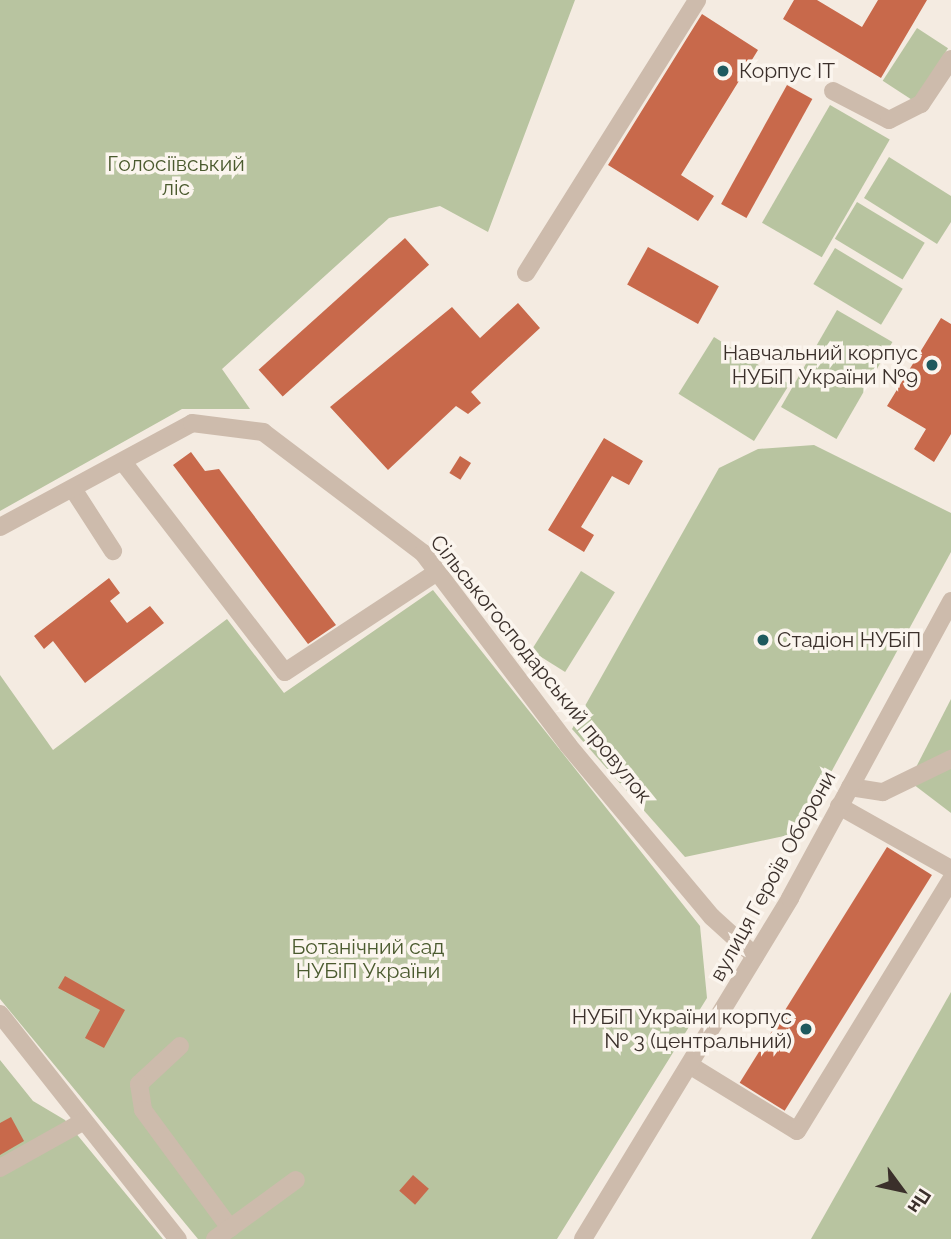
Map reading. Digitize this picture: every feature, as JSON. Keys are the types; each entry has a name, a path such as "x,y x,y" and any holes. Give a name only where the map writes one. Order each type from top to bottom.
{"street":[{"path":"526,273 697,0"},
{"path":"832,91 890,120 921,104 951,59"},
{"name":"Сільськогосподарський провулок","path":"0,527 192,423 263,432 423,553 568,745 712,916 755,956"},
{"path":"123,462 285,672 437,572"},
{"path":"73,489 113,551"},
{"name":"вулиця Героїв Оборони","path":"583,1239 691,1066 755,956 951,601"},
{"path":"850,787 883,792 951,759"},
{"path":"839,807 951,869"},
{"path":"691,1066 797,1131 951,880"},
{"path":"0,1014 178,1239"},
{"path":"180,1046 139,1084 143,1110 230,1228"},
{"path":"0,1168 84,1121"},
{"path":"215,1239 296,1180"}],"green space":[{"name":"Голосіївський ліс","path":"0,0 575,0 488,232 440,206 389,218 222,369 250,409 182,409 0,511"},
{"path":"917,28 948,48 914,101 883,81"},
{"path":"830,105 890,140 822,257 762,223"},
{"path":"889,157 951,196 951,222 937,244 864,198"},
{"path":"857,202 925,243 903,280 835,239"},
{"path":"835,248 903,289 881,325 813,284"},
{"path":"837,310 892,342 836,439 781,407"},
{"path":"714,337 789,384 754,441 678,394"},
{"name":"Стадіон НУБіП","path":"814,445 951,513 951,552 798,833 685,857 572,729 719,468 758,449"},
{"path":"581,571 615,592 565,672 531,651"},
{"name":"Ботанічний сад НУБіП України","path":"433,590 700,926 707,998 557,1239 198,1239 0,999 0,675 53,750 227,619 284,693"},
{"path":"951,699 951,813 909,781"},
{"path":"951,992 951,1239 811,1239 833,1200"},
{"path":"0,1060 33,1101 65,1120 163,1239 0,1239"}],"building":[{"path":"794,0 817,0 862,27 878,0 927,0 881,78 783,19"},
{"path":"702,14 758,50 681,175 714,196 698,221 608,165"},
{"path":"787,85 812,99 746,218 721,204"},
{"path":"405,238 429,265 283,397 259,370"},
{"path":"648,247 719,286 698,324 627,285"},
{"path":"518,303 540,328 471,392 481,403 468,414 456,406 388,470 330,407 452,307 480,338"},
{"name":"Навчальний корпус НУБіП України №9","path":"941,318 951,324 951,434 934,462 914,449 926,429 887,406"},
{"path":"604,438 643,461 629,485 612,476 581,527 594,535 584,552 548,530"},
{"path":"191,452 205,471 219,469 336,625 308,644 173,465"},
{"path":"460,456 471,463 460,480 449,473"},
{"path":"109,578 120,593 110,601 127,623 150,606 164,623 85,683 53,641 44,649 34,636"},
{"name":"НУБіП України корпус № 3 (центральний)","path":"887,847 932,875 785,1111 740,1083"},
{"path":"65,976 125,1010 104,1048 85,1038 100,1010 58,988"},
{"path":"11,1117 24,1141 0,1155 0,1123"},
{"path":"413,1175 429,1189 415,1205 399,1191"}],"place":[{"name":"Корпус ІТ","path":"723,71"},
{"name":"Навчальний корпус НУБіП України №9","path":"932,365"},
{"name":"Стадіон НУБіП","path":"763,640"},
{"name":"НУБіП України корпус № 3 (центральний)","path":"806,1029"}]}
